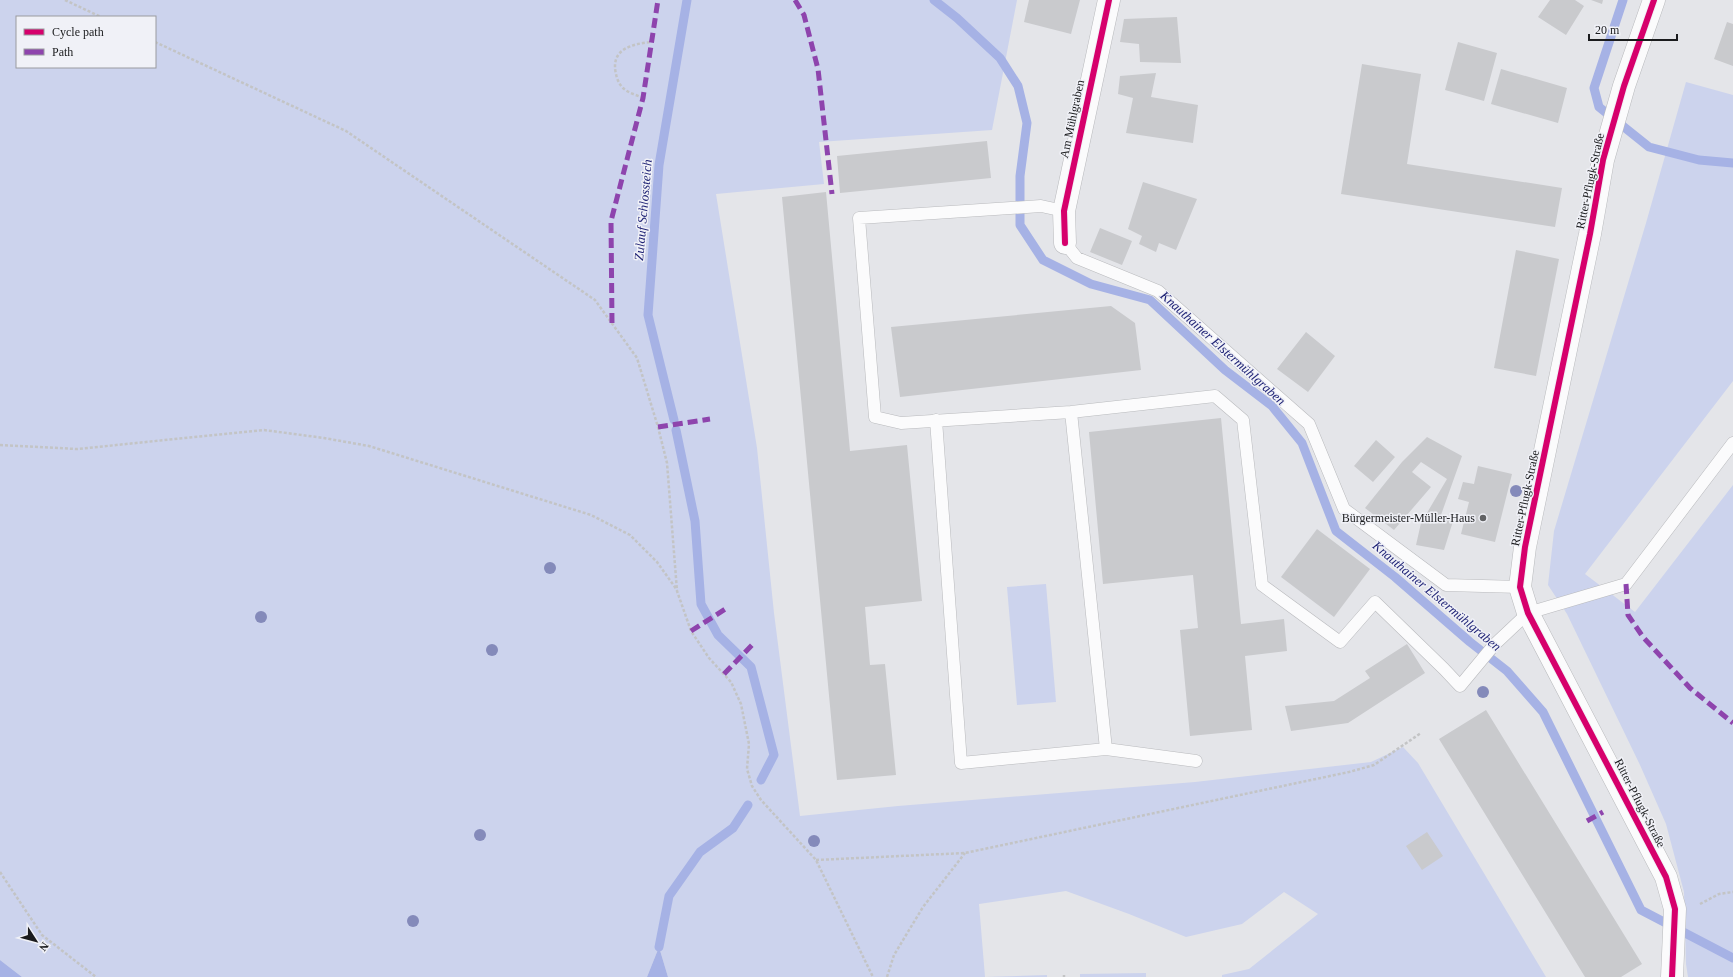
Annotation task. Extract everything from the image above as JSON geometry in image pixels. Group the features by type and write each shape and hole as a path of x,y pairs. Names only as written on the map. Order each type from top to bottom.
{"street":[{"name":"Am Mühlgraben","path":"1065,243 1064,210 1108,0"},
{"name":"Ritter-Pflugk-Straße","path":"1654,0 1624,86 1603,160 1590,234 1525,547 1520,587 1528,613 1666,877 1675,909 1672,967"}],"lane":[{"path":"1064,210 1041,206 859,218 875,417 901,422 1071,412 1215,396 1243,420 1262,585 1340,642 1375,602 1444,668 1460,686 1494,645 1528,613 1626,584 1733,443"},
{"name":"Am Mühlgraben","path":"1065,243 1078,258 1158,291 1309,424 1344,510 1446,586 1520,587"},
{"path":"1071,412 1106,749"},
{"path":"936,420 961,763 1106,749 1196,761"}],"path":[{"path":"65,0 99,16"},
{"path":"156,42 346,132 595,300 637,358 658,427 667,463 677,591 690,631 709,658 731,682 741,704 749,744 747,769 752,786 761,800 816,860 873,977"},
{"path":"643,98 623,89 618,80 614,65 620,52 635,44 651,42"},
{"path":"0,445 77,449 264,430 369,446 591,515 630,535 657,562 677,591"},
{"path":"816,860 966,853 1349,772 1374,765 1421,733"},
{"path":"887,977 894,955 923,907 966,853"},
{"path":"0,872 42,935 96,977"},
{"path":"1675,909 1696,906 1719,894 1733,892"}],"shaded area":[{"path":"0,0 1017,0 992,130 819,142 824,184 716,194 757,448 774,613 800,816 898,806 1195,782 1371,762 1403,747 1418,763 1546,977 1222,977 1222,975 1249,969 1318,914 1284,892 1242,924 1186,937 1066,891 979,904 985,977 668,977 659,947 647,977 22,977 0,960"},
{"path":"1686,82 1733,95 1733,381 1585,574 1635,612 1733,485 1733,977 1688,977 1686,964 1684,892 1666,824 1640,765 1567,614 1548,585 1554,531 1646,223"},
{"path":"1046,584 1056,702 1017,705 1007,587"},
{"path":"1146,973 1146,977 1080,977 1080,974"},
{"path":"1047,975 1047,977 985,977"}],"water":[{"path":"659,947 668,977 647,977"},
{"path":"0,960 22,977 0,977"}],"building":[{"path":"1029,0 1080,0 1071,34 1024,22"},
{"path":"1550,0 1575,0 1584,6 1566,35 1538,17"},
{"path":"1591,0 1603,0 1602,4"},
{"path":"1177,17 1181,63 1140,62 1139,44 1120,42 1124,19"},
{"path":"1727,22 1733,24 1733,66 1714,59"},
{"path":"1458,42 1497,53 1484,101 1445,90"},
{"path":"1362,64 1421,74 1407,164 1562,188 1555,227 1341,194"},
{"path":"1501,69 1567,88 1558,123 1491,104"},
{"path":"1156,73 1151,97 1198,105 1193,143 1126,133 1133,98 1118,94 1120,76"},
{"path":"987,141 991,178 840,193 837,156"},
{"path":"1143,182 1197,199 1176,250 1159,243 1156,252 1139,244 1142,236 1128,229"},
{"path":"826,192 850,451 907,445 922,601 865,607 870,665 885,664 896,775 837,780 782,197"},
{"path":"1100,228 1132,241 1122,265 1090,252"},
{"path":"1516,250 1559,259 1536,376 1494,368"},
{"path":"1111,306 1135,323 1141,370 900,397 891,327"},
{"path":"1306,332 1335,356 1308,392 1277,369"},
{"path":"1221,418 1241,624 1284,619 1287,651 1245,656 1252,730 1190,736 1180,630 1198,628 1193,575 1103,584 1089,432"},
{"path":"1427,437 1462,456 1441,515 1454,518 1444,550 1416,545 1421,523 1447,479 1421,462 1412,472 1431,487 1394,530 1365,508 1402,462"},
{"path":"1376,440 1395,457 1373,482 1354,466"},
{"name":"Bürgermeister-Müller-Haus","path":"1478,466 1512,474 1495,542 1461,534 1469,502 1458,499 1463,482 1474,484"},
{"path":"1317,529 1370,569 1334,617 1281,577"},
{"path":"1407,644 1425,673 1348,723 1291,731 1285,706 1334,701 1370,678 1365,671"},
{"path":"1486,710 1642,964 1621,977 1585,977 1439,739"},
{"path":"1427,832 1443,856 1422,870 1406,846"}],"waterway":[{"name":"Zulauf Schlossteich","path":"674,420 648,315 659,165 687,0"},
{"name":"Knauthainer Elstermühlgraben","path":"934,0 957,18 1000,58 1018,86 1027,123 1020,176 1020,225 1043,260 1091,284 1150,300 1225,370 1272,406 1302,443 1336,531 1395,577 1470,642 1507,671 1543,712 1641,910 1733,958"},
{"path":"1623,0 1594,88 1599,107 1649,147 1699,160 1733,163"},
{"name":"Zulauf Schlossteich","path":"676,430 695,521 701,604 718,635 751,667 774,755 761,780"},
{"name":"Zulauf Schlossteich","path":"659,947 669,896 700,852 733,828 748,805"}],"marked path":[{"path":"612,323 611,221 643,98 658,0"},
{"path":"795,0 804,15 818,69 832,194"},
{"path":"658,427 710,419"},
{"path":"1626,584 1628,615 1643,637 1690,688 1733,723"},
{"path":"691,631 727,608"},
{"path":"724,674 752,645"},
{"path":"1587,821 1603,812"}],"cycle path":[{"path":"1065,243 1064,211 1109,0"},
{"path":"1654,0 1624,86 1603,160 1590,234 1525,547 1520,587 1528,613 1666,877 1675,909 1672,977"}],"place":[{"name":"Bürgermeister-Müller-Haus","path":"1483,518"}]}
